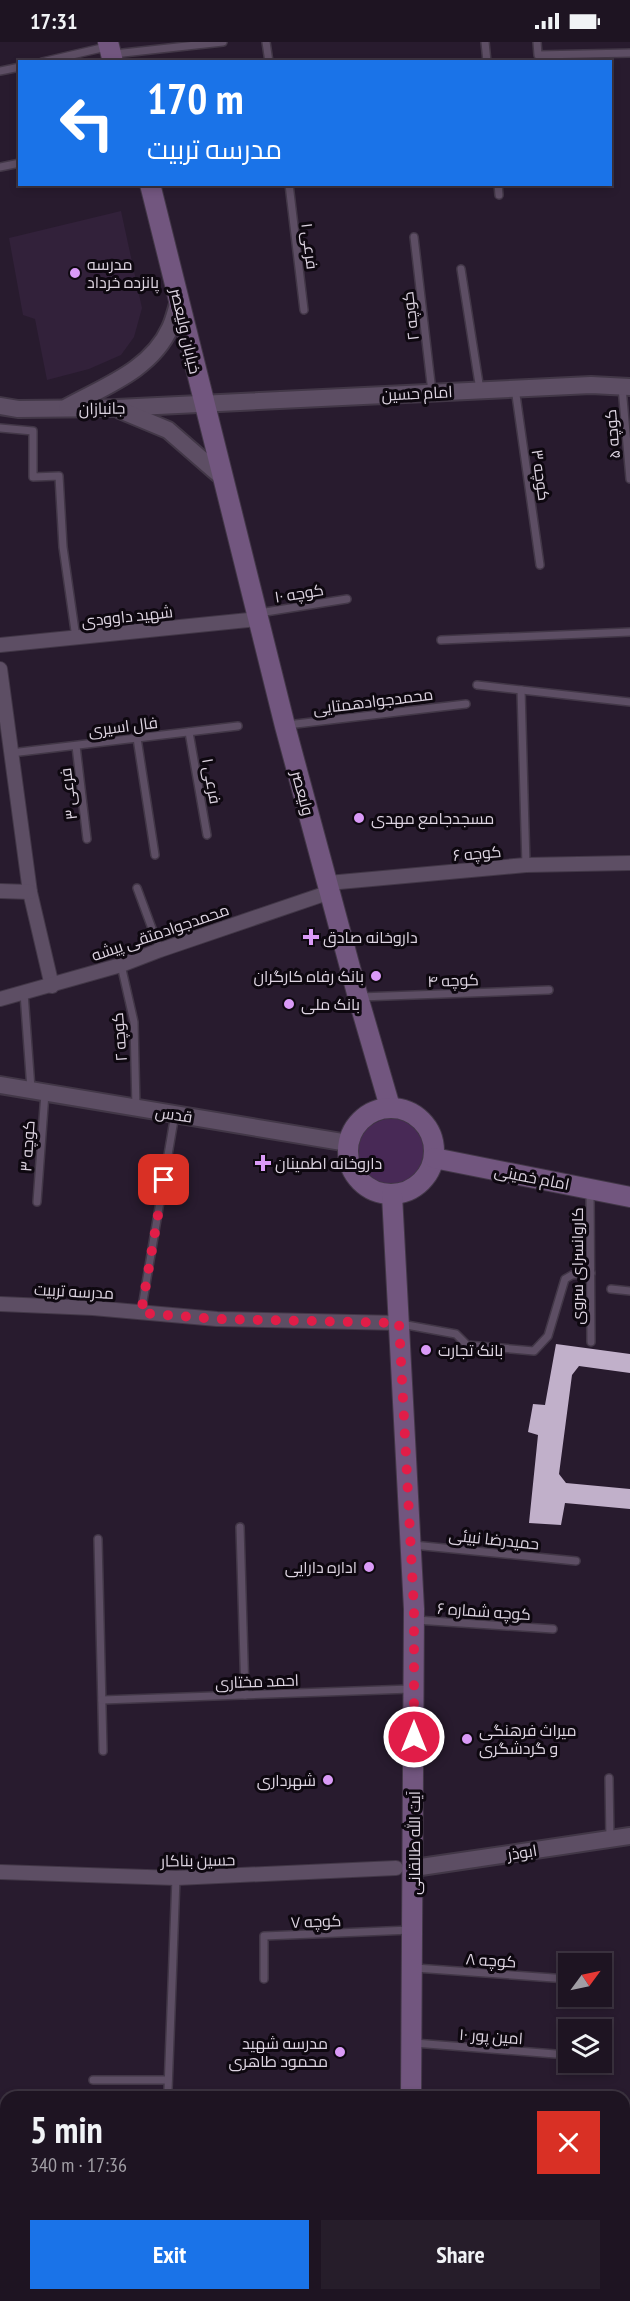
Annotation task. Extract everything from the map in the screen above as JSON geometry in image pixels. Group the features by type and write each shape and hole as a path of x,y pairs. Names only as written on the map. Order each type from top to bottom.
{"main road":[{"name":"خیابان ولیعصر","path":"150,186 222,477"},
{"name":"ولیعصر","path":"222,477 285,726 390,1107"},
{"path":"390,1107 403,1108 424,1122 433,1139 434,1158 429,1172 420,1184 407,1192 392,1194 373,1190 358,1179 351,1168 348,1156 348,1143 353,1129 363,1117 376,1110 390,1107"},
{"name":"امام خمینی","path":"434,1158 630,1197"},
{"name":"آیت الله طالقانی","path":"392,1194 413,1620 414,1689 405,1868 413,1930 411,2091"}],"street":[{"path":"65,408 134,371 155,351 170,329 179,302"},
{"name":"امام حسین","path":"203,405 515,388 591,385 626,387"},
{"name":"جانبازان","path":"0,406 116,408 203,405"},
{"path":"116,408 168,430 222,477"},
{"name":"شهید داوودی","path":"0,645 257,616"},
{"path":"0,669 30,892 52,986"},
{"name":"۶ کوچه","path":"329,887 526,865 630,863"},
{"name":"محمدجوادمتقی پیشه","path":"0,999 121,966 329,887"},
{"path":"0,891 30,892"},
{"name":"قدس","path":"0,1085 348,1143"},
{"name":"مدرسه تربیت","path":"0,1304 93,1308 217,1319 399,1323"},
{"name":"ابوذر","path":"405,1868 630,1836"},
{"name":"حسین بناکار","path":"0,1872 176,1878 405,1868"}],"lane":[{"path":"54,60 153,46 223,42"},
{"path":"266,42 269,60"},
{"path":"485,42 487,60"},
{"path":"537,42 538,55 630,52"},
{"path":"0,71 18,67"},
{"path":"0,167 18,164"},
{"name":"فرعی ۱","path":"289,186 304,310"},
{"path":"498,186 499,195"},
{"name":"کوچه ۲","path":"414,237 432,392"},
{"path":"461,269 480,390"},
{"name":"کوچه ۵","path":"626,387 630,479"},
{"name":"کوچه ۳","path":"515,388 540,565"},
{"path":"0,428 33,431 33,477 58,476 63,546 76,638"},
{"name":"کوچه ۱۰","path":"257,616 346,598"},
{"path":"441,640 630,632"},
{"path":"477,685 630,702"},
{"path":"521,690 526,865"},
{"name":"محمدجوادهمتایی","path":"285,726 466,704"},
{"name":"فال اسیری","path":"11,753 238,726"},
{"name":"فرعی ۱","path":"189,732 207,835"},
{"path":"137,738 155,855"},
{"name":"فرعی ۳","path":"76,746 87,839"},
{"path":"137,888 160,950"},
{"name":"کوچه ۲","path":"121,966 134,1023 136,1108"},
{"name":"کوچه ۴","path":"358,997 549,990"},
{"path":"24,993 38,1091"},
{"name":"کوچه ۳","path":"37,1202 38,1091"},
{"path":"141,1313 175,1114"},
{"name":"کاروانسرای سروی","path":"590,1189 591,1342"},
{"path":"399,1323 456,1334 467,1345 534,1351 548,1336 565,1279 572,1275 591,1273"},
{"path":"611,1289 630,1291"},
{"path":"240,1527 245,1695"},
{"path":"98,1539 103,1751"},
{"name":"حمیدرضا نبیئی","path":"410,1544 576,1561"},
{"name":"کوچه شماره ۶","path":"413,1620 553,1629"},
{"name":"احمد مختاری","path":"102,1700 414,1689"},
{"path":"609,1778 610,1839"},
{"path":"168,2090 176,1878"},
{"name":"کوچه ۷","path":"264,1979 264,1936 413,1930"},
{"name":"کوچه ۸","path":"412,1967 558,1978"},
{"name":"امین پور ۱۰","path":"412,2043 558,2054"},
{"path":"93,2080 168,2080"},
{"path":"0,2204 0,2211"}],"shaded area":[{"name":"مدرسه پانزده خرداد","path":"121,211 142,308 134,337 121,355 89,369 47,380 35,319 23,315 9,238"},
{"path":"395,1117 405,1121 419,1134 426,1152 425,1161 421,1170 413,1178 391,1185 379,1193 360,1165 358,1144 365,1130 371,1125"}],"building":[{"path":"556,1344 630,1354 630,1373 579,1366 572,1375 559,1474 566,1483 630,1489 630,1509 565,1503 561,1525 529,1523 538,1435 528,1432 533,1404 545,1405"}],"place":[{"name":"مدرسه پانزده خرداد","path":"75,273"},
{"name":"مسجدجامع مهدی","path":"359,818"},
{"name":"داروخانه صادق","path":"311,937"},
{"name":"بانک رفاه کارگران","path":"376,976"},
{"name":"بانک ملی","path":"289,1004"},
{"name":"داروخانه اطمینان","path":"263,1163"},
{"name":"بانک تجارت","path":"426,1350"},
{"name":"اداره دارایی","path":"369,1567"},
{"name":"میراث فرهنگی و گردشگری","path":"467,1739"},
{"name":"شهرداری","path":"328,1780"},
{"name":"مدرسه شهید محمود طاهری","path":"340,2052"}],"route":[{"path":"164,1180 141,1313 217,1319 399,1323 414,1609 414,1737"}]}
